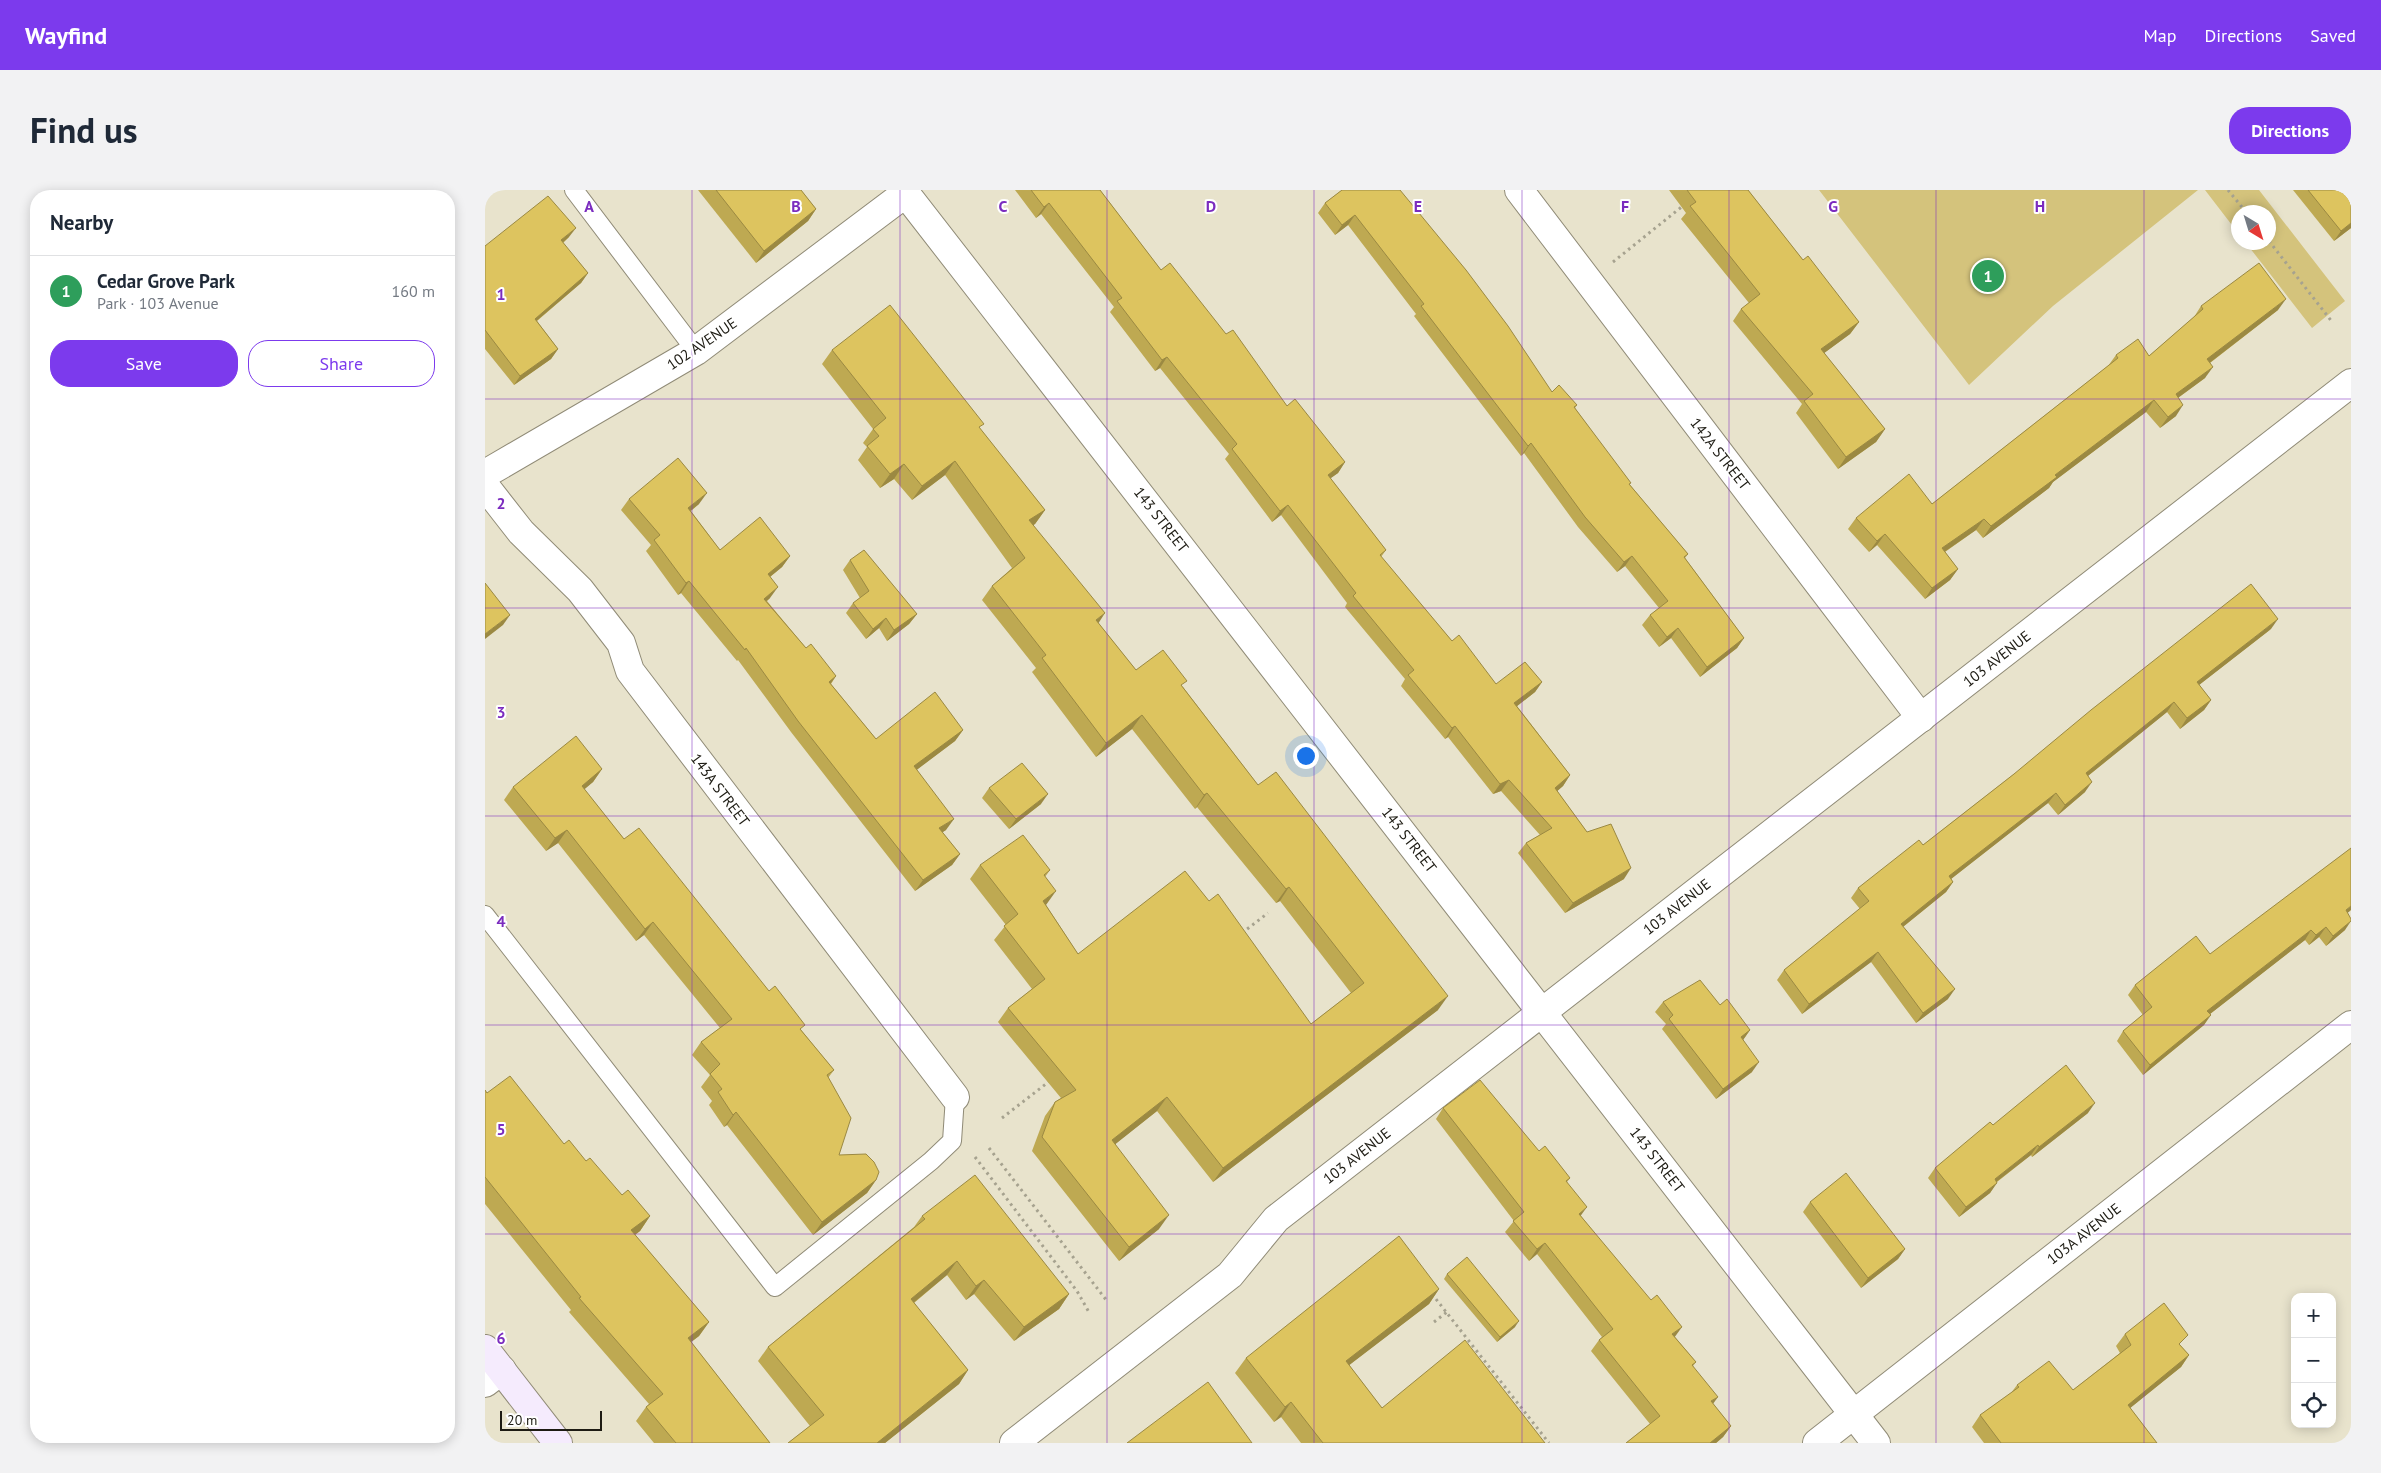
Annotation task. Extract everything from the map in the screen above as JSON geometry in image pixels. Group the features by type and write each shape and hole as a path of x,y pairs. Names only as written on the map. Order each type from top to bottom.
{"main road":[{"path":"485,1349 493,1377 558,1443"}],"street":[{"name":"142A STREET","path":"1519,190 1593,290 1892,677 1921,718"},
{"name":"102 AVENUE","path":"485,474 696,351 905,192"},
{"name":"143 STREET","path":"905,192 1876,1443"},
{"name":"103 AVENUE","path":"1014,1443 1229,1275 1276,1219 2349,388"},
{"name":"143A STREET","path":"485,486 521,532 580,590 621,643 630,671 955,1097"},
{"name":"103A AVENUE","path":"1817,1443 2351,1025"}],"lane":[{"path":"574,190 696,351"},
{"path":"485,915 775,1287 931,1161 952,1140 955,1097"}],"path":[{"path":"2228,190 2240,205"},
{"path":"1611,264 1689,202"},
{"path":"2276,250 2333,323"},
{"path":"1237,937 1268,913"},
{"path":"1002,1118 1056,1076"},
{"path":"989,1148 1107,1301"},
{"path":"975,1157 1077,1292 1090,1314"},
{"path":"1428,1288 1549,1443"},
{"path":"1434,1322 1447,1312"}],"shaded area":[{"path":"1819,190 2198,190 2053,306 1969,385"},
{"path":"2205,190 2259,190 2271,205 2231,205 2231,224"},
{"path":"2276,212 2345,301 2312,328 2251,250 2276,250"}],"building":[{"path":"716,190 801,190 816,209 764,251"},
{"path":"1031,190 1100,190 1161,270 1170,263 1226,334 1233,330 1287,406 1295,399 1345,462 1328,475 1386,550 1380,555 1452,641 1459,635 1496,684 1525,662 1542,682 1514,703 1570,775 1555,788 1587,832 1611,824 1631,868 1573,903 1526,843 1552,828 1509,780 1500,784 1455,726 1452,728 1408,675 1414,670 1353,596 1356,593 1288,505 1280,511 1232,449 1237,444 1167,357 1162,360 1117,301 1122,298 1049,203 1044,207"},
{"path":"1342,190 1400,190 1466,270 1508,326 1552,392 1559,385 1577,405 1574,407 1631,483 1629,484 1688,554 1684,557 1744,638 1707,667 1678,628 1667,637 1650,615 1668,601 1632,556 1624,562 1585,517 1531,443 1528,446 1421,306 1424,304 1355,215 1342,225 1325,203"},
{"path":"1687,190 1748,190 1803,260 1808,256 1859,322 1821,349 1885,429 1846,457 1804,401 1813,394 1741,309 1760,294 1690,206 1696,202"},
{"path":"2308,190 2351,190 2351,223 2341,231"},
{"path":"548,196 576,228 561,240 588,273 535,319 558,349 520,376 485,330 485,246"},
{"path":"2259,263 2286,299 2207,359 2213,367 2176,394 2183,405 2168,417 2154,400 2055,475 2057,477 1991,526 1984,519 1942,548 1958,569 1932,588 1885,534 1877,541 1856,518 1909,474 1932,504 2118,358 2116,355 2138,339 2149,356 2203,309 2201,306"},
{"path":"890,305 984,424 979,427 1045,510 1029,520 1105,613 1096,620 1136,670 1163,650 1187,681 1181,685 1258,785 1276,772 1448,996 1223,1168 1167,1097 1112,1140 1169,1215 1129,1247 1042,1137 1055,1102 1076,1090 1008,1008 1045,979 1004,926 1018,914 980,865 1023,835 1050,870 1044,875 1056,891 1043,901 1078,954 1185,871 1209,901 1218,894 1311,1024 1364,983 1289,887 1286,889 1207,793 1204,795 1142,715 1106,743 1042,658 1046,655 992,586 1025,558 955,461 922,486 904,464 890,474 867,446 879,436 873,429 886,418 832,350"},
{"path":"678,458 707,493 688,508 720,550 760,517 790,556 768,574 778,587 764,599 806,648 811,644 836,676 829,682 876,739 935,692 963,730 914,766 954,819 939,828 960,854 923,880 798,721 746,648 745,650 689,581 686,583 654,540 660,535 629,499"},
{"path":"864,550 917,614 894,630 886,618 873,629 853,603 869,591 850,560"},
{"path":"485,583 510,615 485,634"},
{"path":"2251,584 2278,619 2197,682 2211,700 2187,718 2174,702 2086,773 2092,782 2065,805 2056,793 1949,876 1953,882 1901,924 1955,989 1923,1013 1878,952 1809,1004 1784,970 1869,901 1858,888 1919,840 1923,845"},
{"path":"576,736 602,769 582,786 624,839 639,828 769,991 775,986 805,1025 800,1029 834,1070 827,1075 851,1118 839,1155 866,1154 874,1162 879,1172 876,1180 822,1222 736,1112 733,1115 718,1092 722,1089 710,1074 720,1064 701,1042 732,1019 653,922 645,929 567,830 555,838 513,787"},
{"path":"1022,763 1048,794 1016,819 989,788"},
{"path":"2351,848 2351,906 2346,910 2351,921 2333,936 2326,927 2316,935 2311,930 2207,1011 2211,1015 2150,1065 2123,1031 2152,1007 2135,985 2196,936 2210,954"},
{"path":"1700,980 1720,1005 1727,999 1750,1030 1741,1037 1759,1062 1723,1089 1669,1019 1673,1015 1663,1002"},
{"path":"2066,1065 2095,1103 1995,1179 1997,1183 1966,1207 1935,1168 1990,1122 1993,1125"},
{"path":"510,1076 564,1144 569,1140 586,1161 590,1158 622,1195 628,1190 650,1216 631,1230 709,1322 688,1338 770,1443 676,1443 646,1407 663,1394 579,1298 581,1297 485,1177 485,1090 487,1093"},
{"path":"1480,1080 1539,1151 1545,1146 1570,1178 1566,1181 1587,1207 1579,1214 1651,1300 1657,1295 1682,1327 1672,1334 1696,1362 1692,1365 1718,1397 1711,1401 1731,1426 1710,1443 1626,1443 1660,1416 1599,1340 1613,1329 1545,1243 1537,1249 1513,1221 1524,1212 1443,1108"},
{"path":"1846,1173 1905,1249 1868,1278 1810,1202"},
{"path":"975,1175 1069,1294 1024,1327 984,1280 976,1286 957,1261 911,1299 968,1370 877,1443 788,1443 824,1415 768,1347 925,1219 922,1216"},
{"path":"1399,1236 1439,1289 1346,1361 1382,1408 1465,1340 1545,1443 1323,1443 1291,1402 1285,1407 1246,1358"},
{"path":"1467,1257 1519,1321 1500,1337 1447,1274"},
{"path":"2164,1303 2188,1335 2179,1344 2189,1355 2128,1405 2157,1443 2001,1443 1980,1415 2019,1387 2017,1385 2049,1361 2073,1390 2131,1345 2125,1334"},
{"path":"1208,1382 1252,1443 1127,1443"}],"place":[{"name":"Cedar Grove Park","path":"1988,276"}]}
